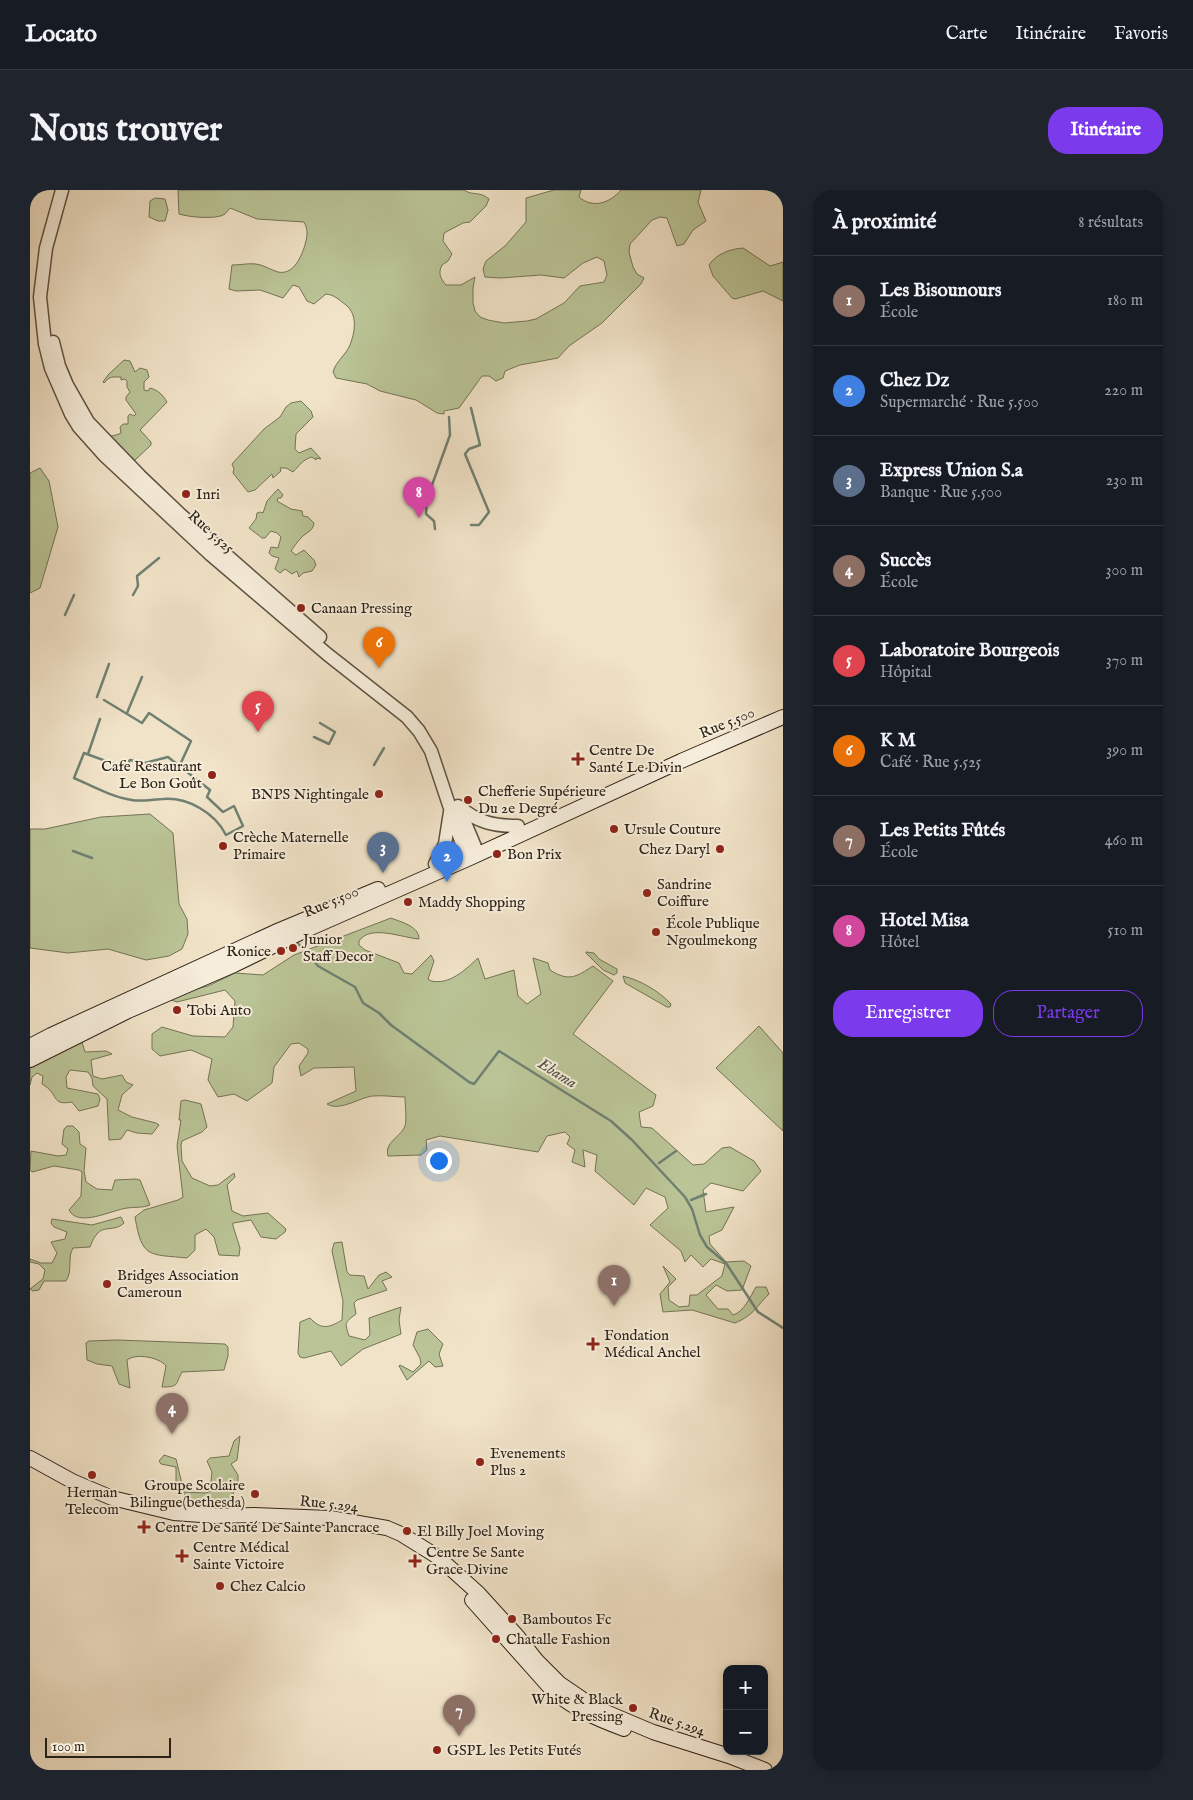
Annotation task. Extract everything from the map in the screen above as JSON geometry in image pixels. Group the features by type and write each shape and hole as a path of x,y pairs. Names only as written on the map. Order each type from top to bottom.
{"main road":[{"name":"Rue 5.500","path":"30,1046 84,1019 274,932 435,864 471,852 518,826 678,753 783,710"},
{"name":"Rue 5.500","path":"30,1060 128,1011 234,965 471,852 783,717"},
{"name":"Rue 5.294","path":"30,1458 72,1481 112,1498 174,1513 215,1516 262,1515 330,1518 387,1528 401,1534 438,1557 478,1593 559,1684 594,1707 653,1732 729,1756 765,1770"},
{"name":"Rue 5.294","path":"30,1466 69,1488 109,1504 172,1520 213,1525 291,1523 328,1525 398,1540 432,1562 472,1601 536,1673 565,1700 592,1717 746,1770"}],"street":[{"name":"Rue 5.525","path":"62,190 46,248 40,297 44,344 51,368 71,414 79,427 104,455 211,555 327,654 407,717 420,731 431,751 471,852"},
{"name":"Rue 5.525","path":"70,190 53,250 47,298 49,322 60,366 84,417 140,476 189,523 332,647 419,718 438,746 454,806"},
{"path":"435,864 445,844 454,806 484,823 518,826"}],"green space":[{"path":"178,190 464,190 483,195 489,199 486,206 470,222 463,223 444,233 443,241 452,254 448,261 442,265 440,275 446,285 461,285 475,277 473,303 475,311 480,317 504,323 536,319 564,303 580,286 604,282 607,275 604,261 597,257 583,263 564,278 541,275 501,278 485,277 483,269 486,261 505,246 526,222 526,198 554,190 581,190 579,197 584,201 601,203 617,195 621,190 701,190 698,202 706,221 693,230 684,244 677,246 667,218 660,217 652,220 630,244 629,252 633,267 637,274 644,278 641,284 602,323 569,346 558,358 520,365 505,371 503,378 496,381 489,376 482,376 459,408 444,411 444,414 437,413 416,400 380,391 367,384 336,378 333,372 350,345 354,319 350,309 334,297 326,294 314,304 307,301 299,287 293,285 283,298 260,290 236,291 229,289 232,265 256,264 278,272 292,269 300,257 306,241 307,232 304,222 257,219 230,208 225,214 216,217 179,214"},
{"path":"155,198 165,199 168,210 165,221 158,221 149,217 150,201"},
{"path":"743,248 770,266 783,262 783,301 763,291 735,299 732,298 713,276 709,265 715,258 728,251"},
{"path":"124,360 130,361 135,372 140,368 147,370 149,377 144,382 144,390 148,391 150,388 155,390 167,402 140,430 151,442 151,445 135,460 107,438 121,433 120,427 123,424 128,424 128,416 136,414 126,400 130,392 125,379 121,380 121,377 113,377 103,382"},
{"path":"301,401 311,411 313,417 296,434 295,449 299,453 311,448 321,459 309,458 301,463 293,472 286,468 280,468 281,471 273,478 272,474 255,490 248,492 233,473 232,464 264,429 280,417 286,407 291,403"},
{"path":"40,468 49,481 58,527 40,588 30,593 30,473"},
{"path":"278,489 283,495 277,501 291,509 302,511 303,516 308,517 314,523 311,530 301,538 291,551 296,555 304,550 314,560 316,565 312,571 303,573 299,577 297,571 292,574 285,569 280,573 275,569 279,558 269,553 271,547 278,548 281,537 277,533 271,531 265,538 262,538 249,528 256,519 257,513 263,513 267,501"},
{"path":"150,814 173,833 179,904 187,919 188,934 182,949 169,956 146,960 108,949 68,953 30,948 30,829 45,829 101,817"},
{"path":"391,918 413,928 419,939 387,933 371,933 359,941 359,945 365,950 399,963 404,973 412,974 431,955 434,961 428,979 431,981 438,982 451,979 478,958 485,979 514,970 518,996 527,1004 541,994 533,958 548,963 550,970 562,976 572,977 593,966 613,981 573,1034 656,1095 653,1106 639,1112 641,1127 652,1128 693,1165 704,1164 722,1148 730,1147 754,1161 761,1171 743,1191 711,1183 703,1190 706,1212 734,1207 722,1230 709,1236 710,1244 726,1262 744,1261 751,1266 742,1290 727,1291 716,1285 706,1295 718,1309 728,1309 733,1315 744,1307 756,1287 766,1287 769,1294 751,1314 735,1323 692,1310 663,1312 660,1294 670,1282 663,1266 676,1279 668,1287 669,1300 679,1307 689,1306 690,1295 697,1295 722,1276 725,1264 711,1259 703,1267 691,1255 685,1262 681,1251 650,1225 668,1208 665,1197 646,1188 634,1205 595,1171 597,1155 583,1150 585,1167 572,1162 575,1150 567,1144 570,1137 565,1132 547,1136 538,1152 440,1136 426,1140 427,1150 421,1155 388,1156 388,1147 405,1126 405,1097 373,1096 344,1105 332,1106 327,1104 356,1091 354,1067 314,1068 301,1076 299,1066 308,1053 308,1049 299,1043 291,1044 274,1067 272,1083 247,1101 234,1094 218,1097 208,1080 212,1059 191,1050 160,1056 152,1049 152,1034 162,1027 193,1036 225,1037 233,1027 235,1001 225,990 177,1002 168,999 175,994 208,986 235,973 263,975 294,955"},
{"path":"586,952 594,953 599,959 617,969 617,973 614,975 603,970"},
{"path":"623,976 636,980 655,990 671,1004 670,1007 625,983"},
{"path":"759,1026 783,1053 783,1131 716,1068"},
{"path":"81,1039 85,1052 106,1051 112,1054 91,1060 93,1076 102,1079 122,1075 126,1082 133,1085 122,1095 118,1110 132,1117 159,1125 152,1134 127,1130 121,1139 109,1140 107,1099 93,1086 92,1078 88,1072 70,1070 66,1077 67,1088 98,1094 100,1099 98,1106 79,1111 72,1102 58,1101 48,1088 42,1084 43,1076 37,1073 32,1077 30,1085 30,1065"},
{"path":"185,1100 201,1104 207,1127 202,1132 182,1141 182,1161 192,1178 210,1186 218,1185 234,1173 235,1177 227,1185 232,1211 243,1216 268,1213 286,1229 276,1239 261,1237 251,1220 233,1223 240,1248 239,1256 219,1255 214,1237 206,1229 195,1235 195,1250 187,1258 164,1256 149,1252 141,1241 135,1217 144,1210 183,1197 177,1146 181,1120 179,1120 181,1101"},
{"path":"67,1126 73,1126 79,1132 80,1144 86,1148 84,1171 86,1182 97,1189 112,1190 115,1180 140,1180 150,1205 127,1208 87,1218 73,1215 69,1210 81,1196 82,1172 54,1166 32,1172 30,1170 31,1151 58,1156 66,1155 68,1149 62,1144 64,1129"},
{"path":"121,1217 124,1223 115,1228 102,1230 94,1238 90,1247 73,1248 66,1281 44,1281 39,1290 33,1291 30,1289 43,1279 45,1270 39,1264 30,1262 30,1259 41,1263 52,1263 57,1253 51,1242 65,1239 67,1232 54,1227 51,1223 52,1219 92,1225"},
{"path":"342,1242 347,1272 350,1275 364,1276 368,1289 379,1275 386,1272 392,1277 382,1281 387,1290 357,1300 354,1303 356,1314 346,1324 349,1336 365,1340 370,1335 369,1318 401,1307 399,1320 401,1334 363,1349 341,1366 331,1351 304,1358 300,1357 298,1353 300,1322 310,1318 322,1326 329,1326 342,1320 343,1301 332,1251 334,1243"},
{"path":"428,1329 443,1344 439,1354 443,1366 435,1367 429,1361 407,1380 399,1366 413,1372 421,1364 413,1345 417,1332"},
{"path":"117,1340 225,1344 228,1347 228,1356 224,1370 182,1372 174,1386 162,1387 166,1366 163,1363 153,1358 141,1356 131,1358 127,1360 130,1388 119,1384 112,1366 97,1364 87,1360 86,1343 89,1341"},
{"path":"240,1436 237,1460 231,1464 238,1475 238,1483 230,1501 223,1504 207,1505 188,1499 176,1483 176,1467 161,1464 159,1461 164,1455 176,1459 184,1492 206,1493 210,1491 212,1472 207,1461 210,1458 229,1456 234,1441"}],"waterway":[{"path":"471,408 480,445 469,449 465,454 489,512 479,525 471,525"},
{"path":"435,529 434,521 426,514 427,499 450,435 449,417"},
{"path":"133,595 138,586 137,576 159,558"},
{"path":"65,615 74,595"},
{"path":"97,697 109,664"},
{"path":"127,713 142,677"},
{"path":"104,700 142,723 149,713 191,741 179,767"},
{"path":"88,754 100,719"},
{"path":"314,737 329,744 335,732 320,723"},
{"path":"374,765 384,748"},
{"path":"84,753 125,768 130,760 145,763 168,757 210,790 207,797 223,812 234,806 243,826 226,835 208,813 191,804 172,799 135,801 95,788 74,778 84,753"},
{"path":"73,851 92,858"},
{"name":"Ebama","path":"294,940 318,966 355,987 363,1003 379,1013 391,1025 469,1082 474,1084 499,1051 611,1121 632,1140 685,1197 692,1209 700,1235 707,1247 726,1263 758,1312 783,1328"},
{"path":"659,1163 676,1151"},
{"path":"691,1200 706,1194"}],"place":[{"name":"Inri","path":"186,494"},
{"name":"Hotel Misa","path":"419,518"},
{"name":"Canaan Pressing","path":"301,608"},
{"name":"K M","path":"379,668"},
{"name":"Laboratoire Bourgeois","path":"258,732"},
{"name":"Centre De Santé Le Divin","path":"578,759"},
{"name":"Cafe Restaurant Le Bon Goût","path":"212,775"},
{"name":"BNPS Nightingale","path":"379,794"},
{"name":"Chefferie Supérieure Du 2e Degré","path":"468,800"},
{"name":"Ursule Couture","path":"614,829"},
{"name":"Crèche Maternelle Primaire","path":"223,846"},
{"name":"Chez Daryl","path":"720,849"},
{"name":"Bon Prix","path":"497,854"},
{"name":"Express Union S.a","path":"383,873"},
{"name":"Chez Dz","path":"447,882"},
{"name":"Sandrine Coiffure","path":"647,893"},
{"name":"Maddy Shopping","path":"408,902"},
{"name":"École Publique Ngoulmekong","path":"656,932"},
{"name":"Junior Staff Decor","path":"293,948"},
{"name":"Ronice","path":"281,951"},
{"name":"Tobi Auto","path":"177,1010"},
{"name":"Bridges Association Cameroun","path":"107,1284"},
{"name":"Les Bisounours","path":"614,1306"},
{"name":"Fondation Médical Anchel","path":"593,1344"},
{"name":"Succès","path":"172,1434"},
{"name":"Evenements Plus 2","path":"480,1462"},
{"name":"Herman Telecom","path":"92,1475"},
{"name":"Groupe Scolaire Bilingue(bethesda)","path":"255,1494"},
{"name":"Centre De Santé De Sainte Pancrace","path":"144,1527"},
{"name":"El Billy Joel Moving","path":"407,1531"},
{"name":"Centre Médical Sainte Victoire","path":"182,1556"},
{"name":"Centre Se Sante Grace Divine","path":"415,1561"},
{"name":"Chez Calcio","path":"220,1586"},
{"name":"Bamboutos Fc","path":"512,1619"},
{"name":"Chatalle Fashion","path":"496,1639"},
{"name":"White & Black Pressing","path":"633,1708"},
{"name":"Les Petits Fûtés","path":"459,1736"},
{"name":"GSPL les Petits Futés","path":"437,1750"}]}
